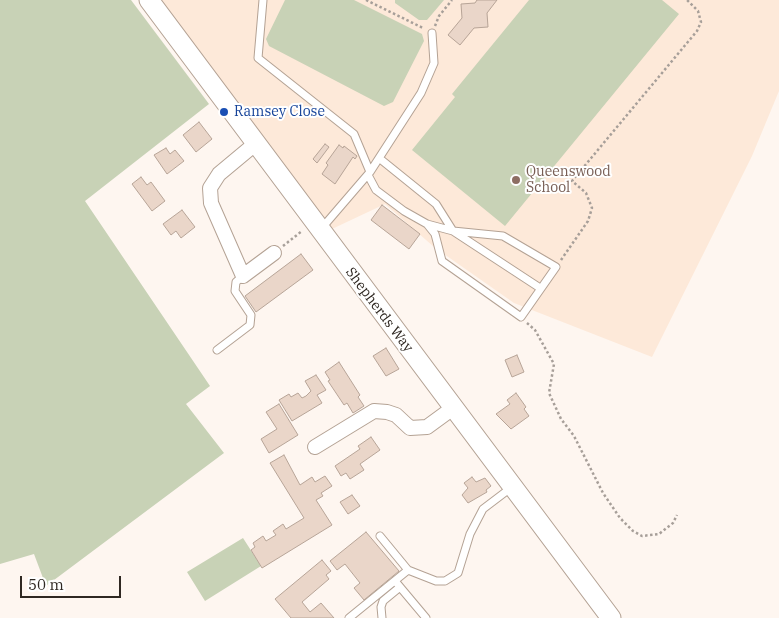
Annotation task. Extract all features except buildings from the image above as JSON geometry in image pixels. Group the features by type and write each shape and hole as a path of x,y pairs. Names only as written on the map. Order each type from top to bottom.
{"street":[{"name":"Shepherds Way","path":"149,0 611,618"},
{"path":"255,144 219,174 210,188 211,203 243,276 274,253"},
{"path":"315,447 374,411 387,412 396,416 410,428 426,427 453,408"}],"lane":[{"path":"263,0 258,58 354,134 376,190 404,211 427,224 453,231 503,236 556,266 521,317 442,261 435,234 427,224"},
{"path":"317,226 369,174 421,93 434,63 432,33"},
{"path":"379,158 436,204 453,231 540,288"},
{"path":"217,350 250,325 251,316 235,291 236,282 243,276"},
{"path":"380,536 408,570 436,581 445,581 453,578 458,573 476,519 483,509 512,487"},
{"path":"382,618 381,607 383,601 408,570"},
{"path":"349,618 397,584"},
{"path":"397,584 426,618"}],"path":[{"path":"366,0 432,33 439,16 452,0"},
{"path":"556,266 588,221 592,208 586,194 572,181 697,32 701,22 698,11 686,0"},
{"path":"274,253 317,226"},
{"path":"521,317 535,330 554,364 549,393 561,419 574,436 603,493 620,518 633,531 642,536 659,534 673,523 677,515"}],"shaded area":[{"name":"Queenswood School","path":"155,0 779,0 779,91 752,156 652,357 514,303 434,247 385,204 332,229"}],"green space":[{"path":"0,0 131,0 209,104 85,201 210,386 186,404 224,453 46,586 34,554 0,564"},
{"path":"285,0 354,0 422,34 424,41 393,102 384,106 269,46 266,39"},
{"path":"395,0 444,0 427,20 419,20 395,3"},
{"path":"529,0 662,0 679,14 505,226 412,150 455,97 452,94"},
{"path":"243,538 261,566 205,601 187,572"}],"place":[{"name":"Ramsey Close","path":"224,112"},
{"name":"Queenswood School","path":"516,180"}]}
